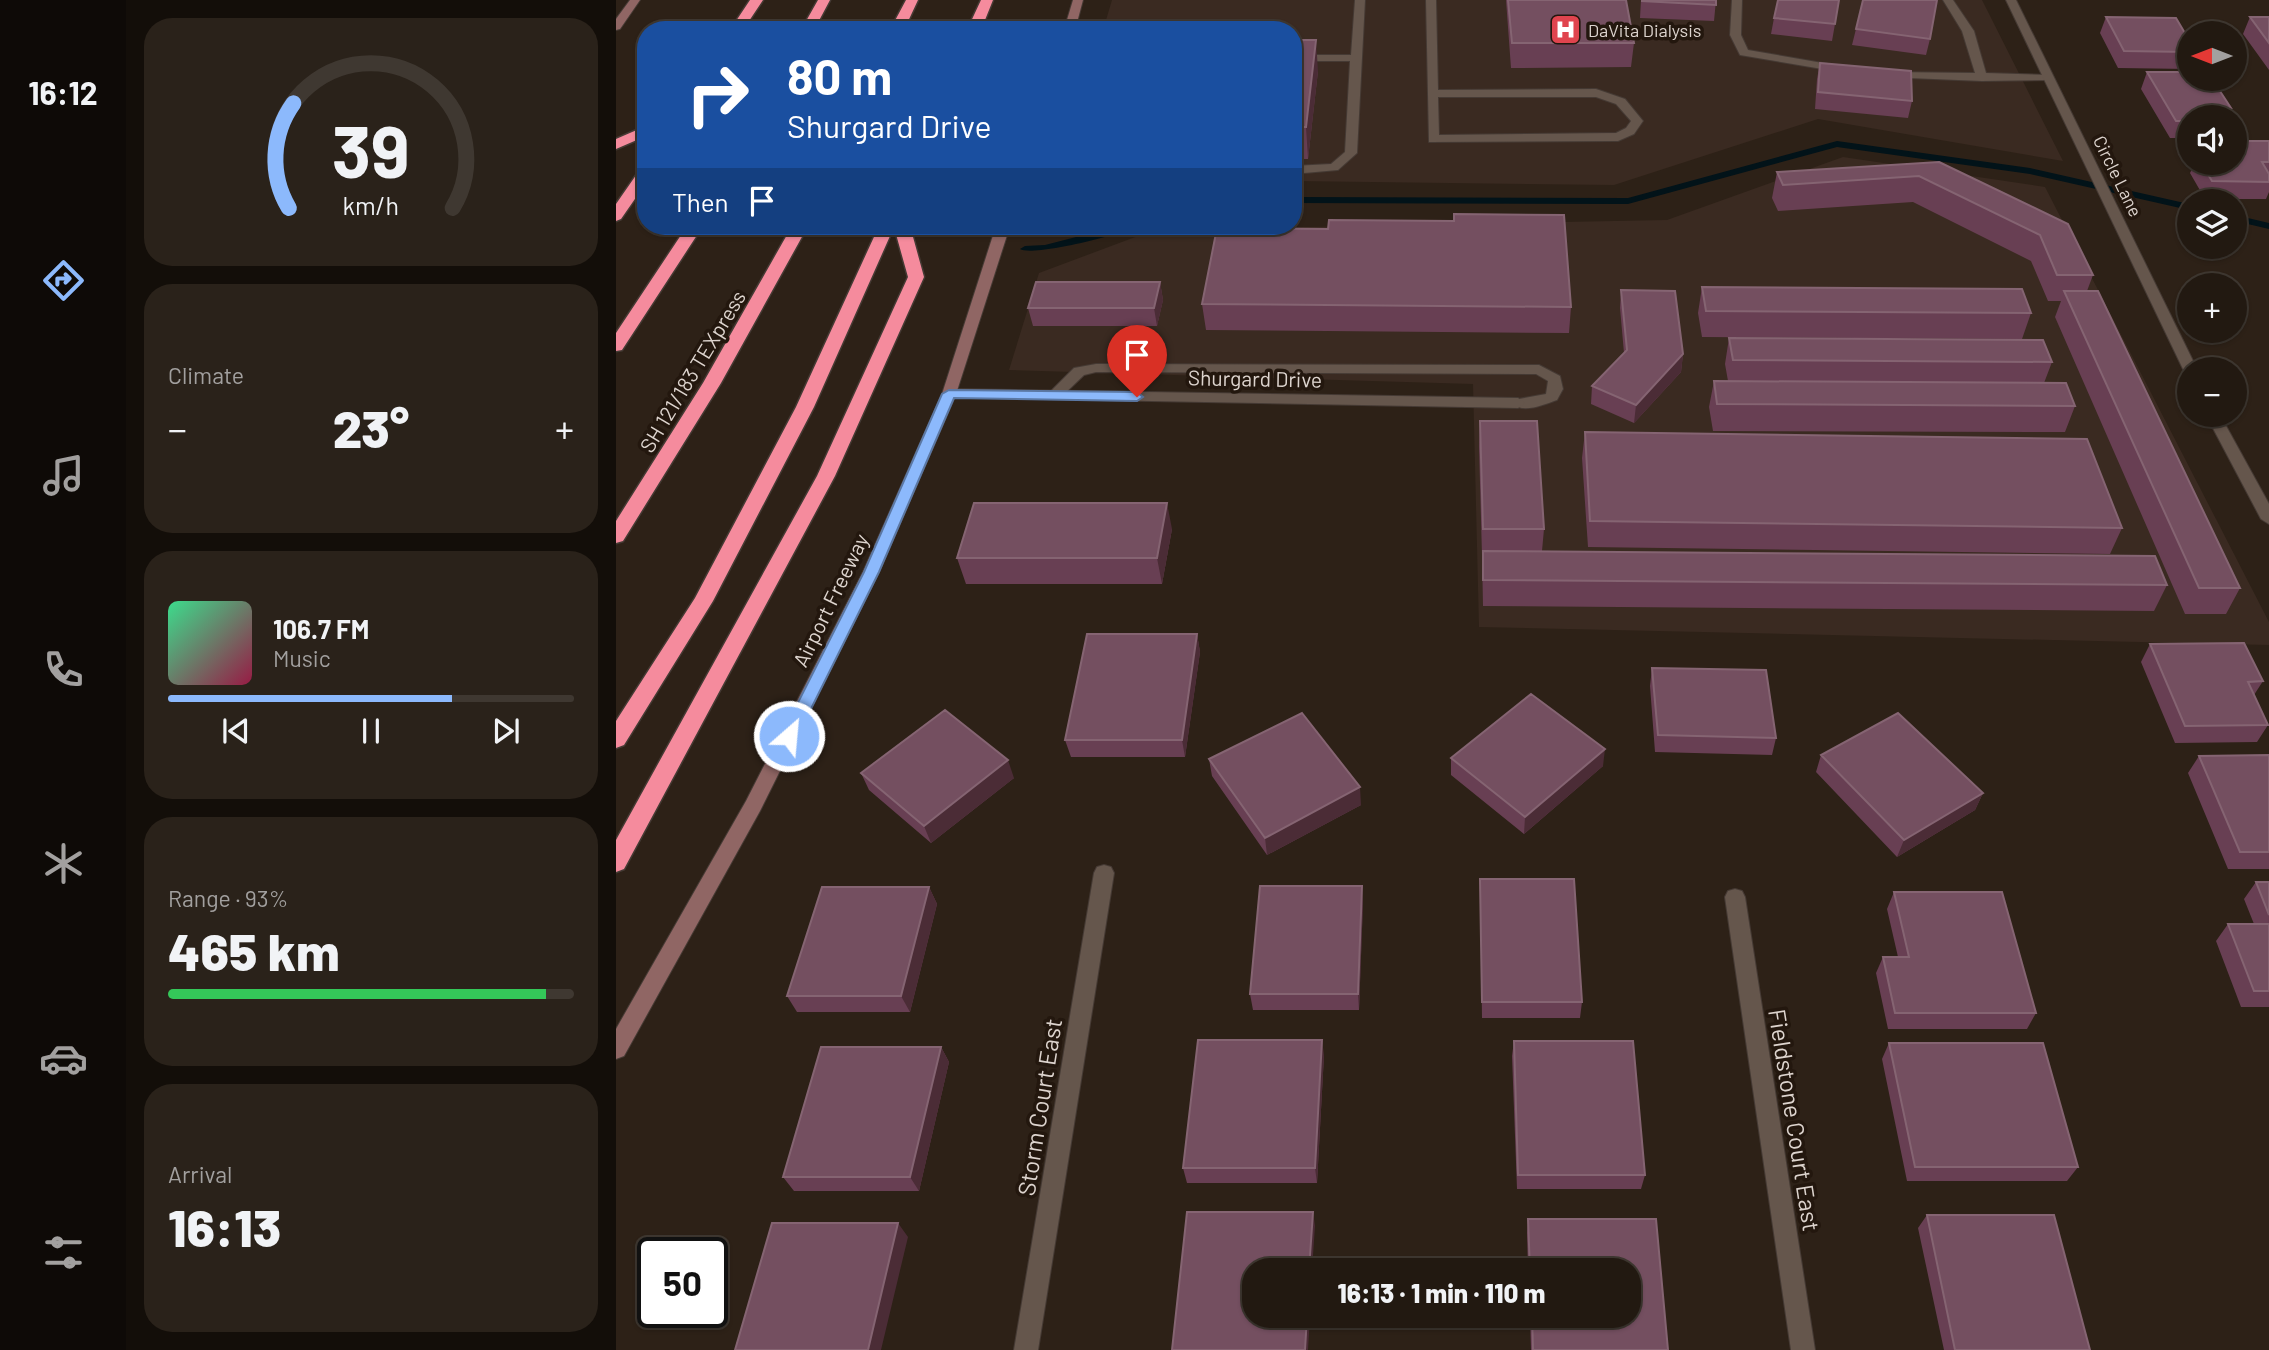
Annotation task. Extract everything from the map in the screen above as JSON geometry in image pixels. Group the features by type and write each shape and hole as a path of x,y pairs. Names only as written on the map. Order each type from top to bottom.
{"highway":[{"path":"742,21 757,0"},
{"path":"812,21 824,0"},
{"path":"902,21 912,0"},
{"path":"978,21 987,0"},
{"path":"616,145 637,134"},
{"path":"616,216 637,184"},
{"path":"616,346 689,235"},
{"name":"SH 121/183 TEXpress","path":"616,536 675,446 749,323 795,235"},
{"path":"616,739 703,601 805,407 883,235"},
{"path":"616,862 826,476 916,277 904,235"}],"main road":[{"path":"616,27 635,0"},
{"path":"1072,21 1078,0"},
{"name":"Airport Freeway","path":"616,1049 753,806 871,572 949,394 1000,235"}],"street":[{"path":"1302,169 1334,167 1351,153 1360,0"},
{"path":"1431,0 1433,139 1618,137 1630,131 1637,121 1630,107 1619,99 1595,93 1433,94"},
{"path":"1737,0 1734,22 1739,48 1744,54 1849,70"},
{"path":"1948,0 1954,5 1968,31 1982,78"},
{"name":"Circle Lane","path":"2011,0 2184,357"},
{"path":"1302,58 1356,58"},
{"path":"1875,73 2049,78"},
{"name":"Shurgard Drive","path":"949,394 1533,403 1552,397 1556,389 1555,379 1539,370 1097,368 1079,371 1055,395"},
{"path":"2219,427 2269,519"},
{"name":"Storm Court East","path":"1026,1350 1104,873"},
{"name":"Fieldstone Court East","path":"1735,897 1803,1350"}],"shaded area":[{"path":"1112,0 1982,0 2063,161 1818,119 1614,185 1302,181 1302,21 1106,21"},
{"path":"1843,157 2045,187 2269,622 2269,645 1479,627 1473,384 1009,370 1039,273 1141,235 1302,235 1302,227 1667,220"}],"building":[{"path":"1508,0 1626,0 1634,43 1512,43"},
{"path":"1716,0 1716,5 1642,1"},
{"path":"1778,0 1839,0 1835,24 1774,18"},
{"path":"1863,0 1937,0 1930,39 1856,29"},
{"path":"2106,17 2176,18 2177,52 2124,51"},
{"path":"2250,17 2269,17 2269,43"},
{"path":"1302,40 1316,40 1306,127 1302,127"},
{"path":"1820,63 1911,71 1912,101 1818,92"},
{"path":"2147,72 2177,72 2177,91 2220,91 2229,105 2177,105 2176,121"},
{"path":"2247,141 2269,141 2269,162 2262,162 2269,174 2269,182 2212,181 2208,175 2247,175"},
{"path":"1939,162 2068,224 2093,275 2057,275 2040,235 1919,176 1783,185 1777,172"},
{"path":"1454,214 1564,215 1571,307 1202,304 1216,235 1302,235 1302,229 1328,229 1329,220 1454,221"},
{"path":"1036,282 1160,282 1154,308 1028,308"},
{"path":"1702,287 2022,289 2031,313 1706,311"},
{"path":"1621,290 1675,291 1683,354 1636,405 1592,386 1627,350"},
{"path":"2064,291 2098,291 2240,588 2199,588"},
{"path":"1729,338 2043,340 2052,362 1733,360"},
{"path":"1714,381 2066,383 2075,406 1717,404"},
{"path":"1480,421 1537,421 1544,529 1483,529"},
{"path":"1585,432 2087,439 2122,528 1590,521"},
{"path":"974,503 1167,503 1157,558 957,558"},
{"path":"1483,551 2155,556 2167,585 1483,580"},
{"path":"1087,634 1197,634 1182,740 1065,740"},
{"path":"2244,643 2263,681 2248,682 2268,725 2185,726 2150,644"},
{"path":"1652,668 1766,670 1776,738 1658,735"},
{"path":"1531,694 1605,749 1525,817 1451,758"},
{"path":"945,710 1008,760 924,826 861,773"},
{"path":"1302,713 1360,787 1265,838 1209,759"},
{"path":"1898,713 1983,793 1904,840 1821,755"},
{"path":"2269,755 2269,852 2240,852 2199,756"},
{"path":"1480,879 1574,879 1582,1002 1482,1002"},
{"path":"2256,882 2269,882 2269,915"},
{"path":"1260,886 1362,886 1358,994 1250,994"},
{"path":"822,887 929,887 901,996 787,996"},
{"path":"1894,892 2002,892 2036,1013 1895,1013 1883,957 1909,957"},
{"path":"2228,924 2269,924 2269,991 2254,991"},
{"path":"1198,1040 1322,1040 1315,1168 1183,1168"},
{"path":"1514,1041 1633,1041 1645,1175 1518,1175"},
{"path":"1889,1043 2043,1043 2078,1167 1915,1167"},
{"path":"821,1047 941,1047 910,1177 783,1177"},
{"path":"1187,1212 1313,1212 1310,1258 1242,1258 1242,1328 1306,1328 1305,1350 1172,1350"},
{"path":"1927,1215 2054,1215 2090,1350 1955,1350"},
{"path":"1528,1219 1656,1219 1668,1350 1533,1350 1532,1328 1641,1328 1641,1258 1530,1258"},
{"path":"772,1223 898,1223 868,1350 735,1350"}],"waterway":[{"path":"1302,200 1628,201 1837,144 2030,171 2177,204"},
{"path":"2247,221 2269,226"},
{"path":"1025,249 1045,248 1095,235"}],"place":[{"name":"DaVita Dialysis","path":"1565,30"}],"route":[{"path":"789,736 871,572 949,394 1137,397"}]}
